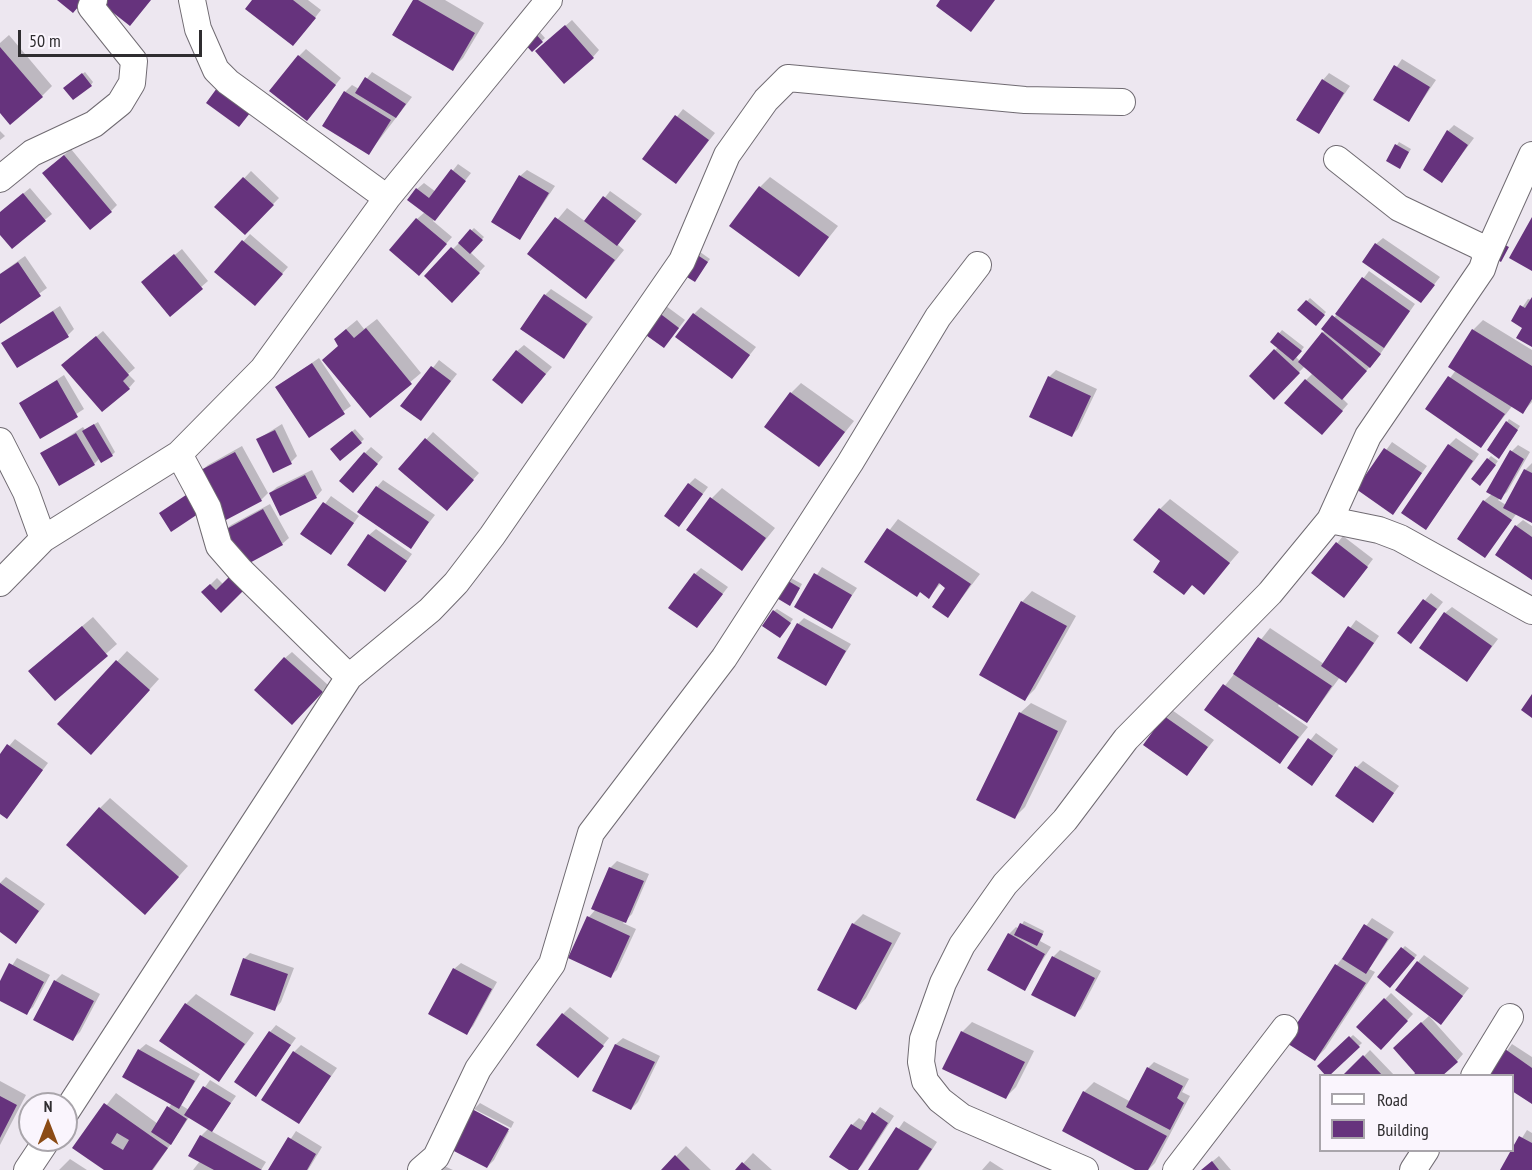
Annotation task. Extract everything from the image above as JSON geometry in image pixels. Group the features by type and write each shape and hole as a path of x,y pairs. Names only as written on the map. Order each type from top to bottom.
{"street":[{"path":"0,179 32,153 94,124 120,103 132,83 134,61 91,7 94,0"},
{"path":"192,0 198,29 216,70 228,82 387,198"},
{"path":"0,583 43,539 179,454 262,369 387,198 549,0"},
{"path":"78,1094 349,677 430,610 456,584 492,536 682,261 727,155 766,100 788,78 1025,100 1122,102"},
{"path":"1085,1170 962,1117 940,1100 926,1081 921,1062 923,1039 943,983 962,945 1005,884 1065,820 1126,739 1270,593 1330,520 1368,436 1482,269 1532,155"},
{"path":"1337,159 1366,179 1399,208 1481,247 1486,257"},
{"path":"421,1170 436,1157 478,1069 552,964 591,833 723,658 850,463 938,317 978,265"},
{"path":"0,441 22,483 43,539"},
{"path":"179,454 208,508 219,546 240,570 349,677"},
{"path":"1330,520 1379,530 1400,538 1532,611"},
{"path":"1475,1074 1510,1017"},
{"path":"1176,1170 1285,1028"},
{"path":"27,1170 39,1152"}],"building":[{"path":"57,0 84,0 73,13"},
{"path":"97,0 151,0 130,26"},
{"path":"252,0 293,0 316,18 293,46 245,9"},
{"path":"413,0 418,0 475,33 453,71 392,35"},
{"path":"940,0 995,0 971,32 936,6"},
{"path":"565,25 594,58 564,84 535,51"},
{"path":"533,31 543,42 532,52 522,41"},
{"path":"0,47 43,97 10,125 0,113"},
{"path":"298,55 336,85 307,121 269,91"},
{"path":"1394,65 1430,87 1409,122 1373,100"},
{"path":"82,73 92,86 73,100 63,88"},
{"path":"365,77 406,104 396,118 355,93"},
{"path":"1322,79 1344,93 1319,134 1296,120"},
{"path":"217,88 250,113 239,127 206,103"},
{"path":"344,91 391,120 369,155 322,126"},
{"path":"675,115 709,140 676,184 642,159"},
{"path":"1447,130 1468,145 1442,183 1423,170"},
{"path":"1395,144 1409,152 1400,169 1386,161"},
{"path":"64,155 112,212 90,230 42,173"},
{"path":"451,169 466,181 435,221 407,200 416,188 429,198"},
{"path":"519,175 549,193 520,240 491,222"},
{"path":"243,177 274,205 245,235 214,207"},
{"path":"759,186 829,237 799,277 729,226"},
{"path":"23,193 46,221 12,249 0,235 0,212"},
{"path":"603,196 636,221 617,246 584,221"},
{"path":"555,217 615,260 586,299 527,254"},
{"path":"1532,217 1532,271 1509,258"},
{"path":"416,218 447,244 419,276 389,250"},
{"path":"470,229 483,240 470,254 458,243"},
{"path":"242,240 283,274 255,306 214,272"},
{"path":"1499,242 1509,247 1501,262 1491,256"},
{"path":"1375,243 1435,285 1421,303 1362,262"},
{"path":"451,247 480,273 452,303 424,276"},
{"path":"174,254 203,289 170,317 141,282"},
{"path":"696,254 708,262 695,282 682,274"},
{"path":"18,262 41,296 0,324 0,274"},
{"path":"1362,277 1410,311 1384,348 1335,314"},
{"path":"544,294 587,324 564,359 520,329"},
{"path":"1532,297 1532,347 1516,338 1522,328 1511,321 1520,305 1525,308"},
{"path":"1306,300 1325,315 1316,326 1297,310"},
{"path":"53,311 69,337 17,368 1,343"},
{"path":"658,312 679,328 664,348 643,333"},
{"path":"693,313 750,355 732,379 675,337"},
{"path":"1332,315 1381,354 1370,368 1321,329"},
{"path":"366,328 412,384 370,418 322,360 338,346 334,339 346,329 354,338"},
{"path":"1472,329 1532,366 1532,399 1523,414 1448,367"},
{"path":"1278,332 1302,351 1293,361 1270,342"},
{"path":"1322,332 1367,371 1342,400 1298,362"},
{"path":"96,336 129,375 123,381 130,389 102,412 61,365"},
{"path":"1274,349 1300,373 1274,400 1249,376"},
{"path":"516,350 546,374 522,404 492,380"},
{"path":"312,363 345,414 309,438 275,387"},
{"path":"431,366 451,381 421,421 400,406"},
{"path":"1048,376 1091,396 1072,437 1029,417"},
{"path":"1448,376 1505,414 1481,448 1425,409"},
{"path":"1305,379 1343,411 1322,435 1284,403"},
{"path":"57,380 78,417 40,439 19,403"},
{"path":"790,392 845,432 819,467 764,427"},
{"path":"1506,421 1518,430 1499,459 1487,450"},
{"path":"94,424 113,456 101,463 82,431"},
{"path":"275,430 292,464 273,473 256,439"},
{"path":"352,431 362,443 340,461 330,449"},
{"path":"76,433 95,465 59,486 40,453"},
{"path":"425,438 474,480 447,511 398,469"},
{"path":"1448,444 1473,461 1426,530 1401,513"},
{"path":"1384,448 1422,473 1393,515 1356,489"},
{"path":"1510,450 1524,459 1501,500 1486,492"},
{"path":"235,452 262,501 226,520 199,471"},
{"path":"364,452 378,464 353,493 339,481"},
{"path":"1487,458 1496,465 1480,486 1471,479"},
{"path":"1524,469 1532,473 1532,523 1503,508"},
{"path":"305,475 317,498 280,516 269,493"},
{"path":"688,483 703,494 679,527 664,516"},
{"path":"376,486 429,522 411,549 357,512"},
{"path":"186,495 198,514 171,532 159,513"},
{"path":"710,497 766,538 742,571 686,530"},
{"path":"1483,500 1512,520 1485,558 1457,539"},
{"path":"323,502 354,523 331,555 300,534"},
{"path":"1159,508 1230,563 1204,595 1192,585 1184,595 1153,572 1160,561 1133,540"},
{"path":"263,509 283,545 242,567 223,531"},
{"path":"1515,525 1532,537 1532,580 1495,555"},
{"path":"887,528 971,584 948,618 932,607 945,588 939,583 929,599 920,592 917,597 864,562"},
{"path":"368,534 407,561 385,592 347,565"},
{"path":"1336,542 1368,567 1344,598 1311,573"},
{"path":"694,573 723,594 697,628 668,608"},
{"path":"814,573 852,595 832,629 794,607"},
{"path":"232,574 246,588 221,613 201,592 210,584 216,590"},
{"path":"785,579 800,588 790,606 775,597"},
{"path":"1423,599 1437,609 1411,644 1397,633"},
{"path":"1021,601 1067,626 1025,701 979,675"},
{"path":"773,610 791,623 780,638 762,626"},
{"path":"1444,612 1492,646 1467,682 1419,648"},
{"path":"797,623 846,651 826,686 777,658"},
{"path":"82,626 108,656 55,701 28,671"},
{"path":"1348,626 1374,643 1346,683 1321,666"},
{"path":"1258,637 1332,686 1307,723 1233,674"},
{"path":"284,657 323,692 292,725 254,690"},
{"path":"116,660 150,690 91,755 57,724"},
{"path":"1223,684 1299,737 1280,764 1204,710"},
{"path":"1532,694 1532,718 1521,710"},
{"path":"1019,712 1058,731 1015,819 976,800"},
{"path":"1164,716 1208,747 1187,776 1143,745"},
{"path":"1308,738 1333,756 1312,786 1287,768"},
{"path":"7,744 43,770 7,819 0,814 0,754"},
{"path":"1355,766 1394,793 1373,823 1335,796"},
{"path":"99,807 179,877 145,915 66,845"},
{"path":"609,867 644,881 626,923 591,909"},
{"path":"0,883 39,911 16,944 0,932"},
{"path":"587,916 630,936 611,978 568,958"},
{"path":"852,923 892,943 856,1010 817,990"},
{"path":"1020,923 1043,934 1037,946 1014,935"},
{"path":"1364,924 1388,939 1366,974 1342,959"},
{"path":"1008,933 1045,954 1025,991 987,970"},
{"path":"1401,947 1415,958 1390,988 1377,977"},
{"path":"1052,956 1095,978 1075,1017 1031,995"},
{"path":"243,958 288,974 275,1011 230,995"},
{"path":"1417,961 1463,996 1441,1025 1395,990"},
{"path":"9,963 44,982 27,1015 0,1001 0,981"},
{"path":"1335,964 1366,983 1315,1061 1285,1042"},
{"path":"453,968 492,989 467,1035 428,1014"},
{"path":"54,980 94,1001 73,1041 33,1020"},
{"path":"1384,998 1408,1021 1381,1050 1356,1027"},
{"path":"185,1003 245,1044 219,1082 159,1041"},
{"path":"562,1013 604,1046 578,1078 536,1045"},
{"path":"1421,1022 1458,1062 1444,1074 1414,1074 1393,1048"},
{"path":"269,1031 291,1045 256,1097 234,1082"},
{"path":"961,1031 1025,1062 1006,1099 942,1069"},
{"path":"1349,1036 1360,1047 1331,1074 1324,1074 1317,1066"},
{"path":"615,1044 655,1062 631,1110 592,1091"},
{"path":"138,1049 195,1081 179,1109 122,1077"},
{"path":"1505,1049 1532,1068 1532,1104 1514,1092 1514,1074 1490,1074"},
{"path":"293,1051 331,1076 299,1124 261,1100"},
{"path":"1363,1055 1381,1074 1344,1074"},
{"path":"1147,1067 1183,1086 1177,1098 1184,1103 1170,1130 1126,1107"},
{"path":"203,1086 231,1103 212,1132 184,1115"},
{"path":"1083,1091 1167,1136 1148,1170 1135,1170 1062,1131"},
{"path":"0,1096 17,1105 0,1138"},
{"path":"104,1103 168,1148 152,1170 104,1170 78,1152 78,1140","holes":["117,1133 129,1140 123,1150 111,1143"]},
{"path":"167,1106 187,1119 171,1145 151,1132"},
{"path":"472,1109 509,1129 487,1168 450,1149"},
{"path":"872,1112 888,1123 858,1170 849,1170 829,1157 851,1124 861,1130"},
{"path":"896,1127 932,1149 918,1170 868,1170"},
{"path":"200,1135 262,1170 214,1170 188,1156"},
{"path":"1519,1136 1532,1143 1532,1170 1500,1170 1510,1152 1514,1152 1514,1145"},
{"path":"288,1137 316,1154 307,1170 268,1170"},
{"path":"675,1155 690,1170 661,1170"},
{"path":"1212,1161 1219,1170 1201,1170"},
{"path":"742,1162 751,1170 735,1170"}]}
